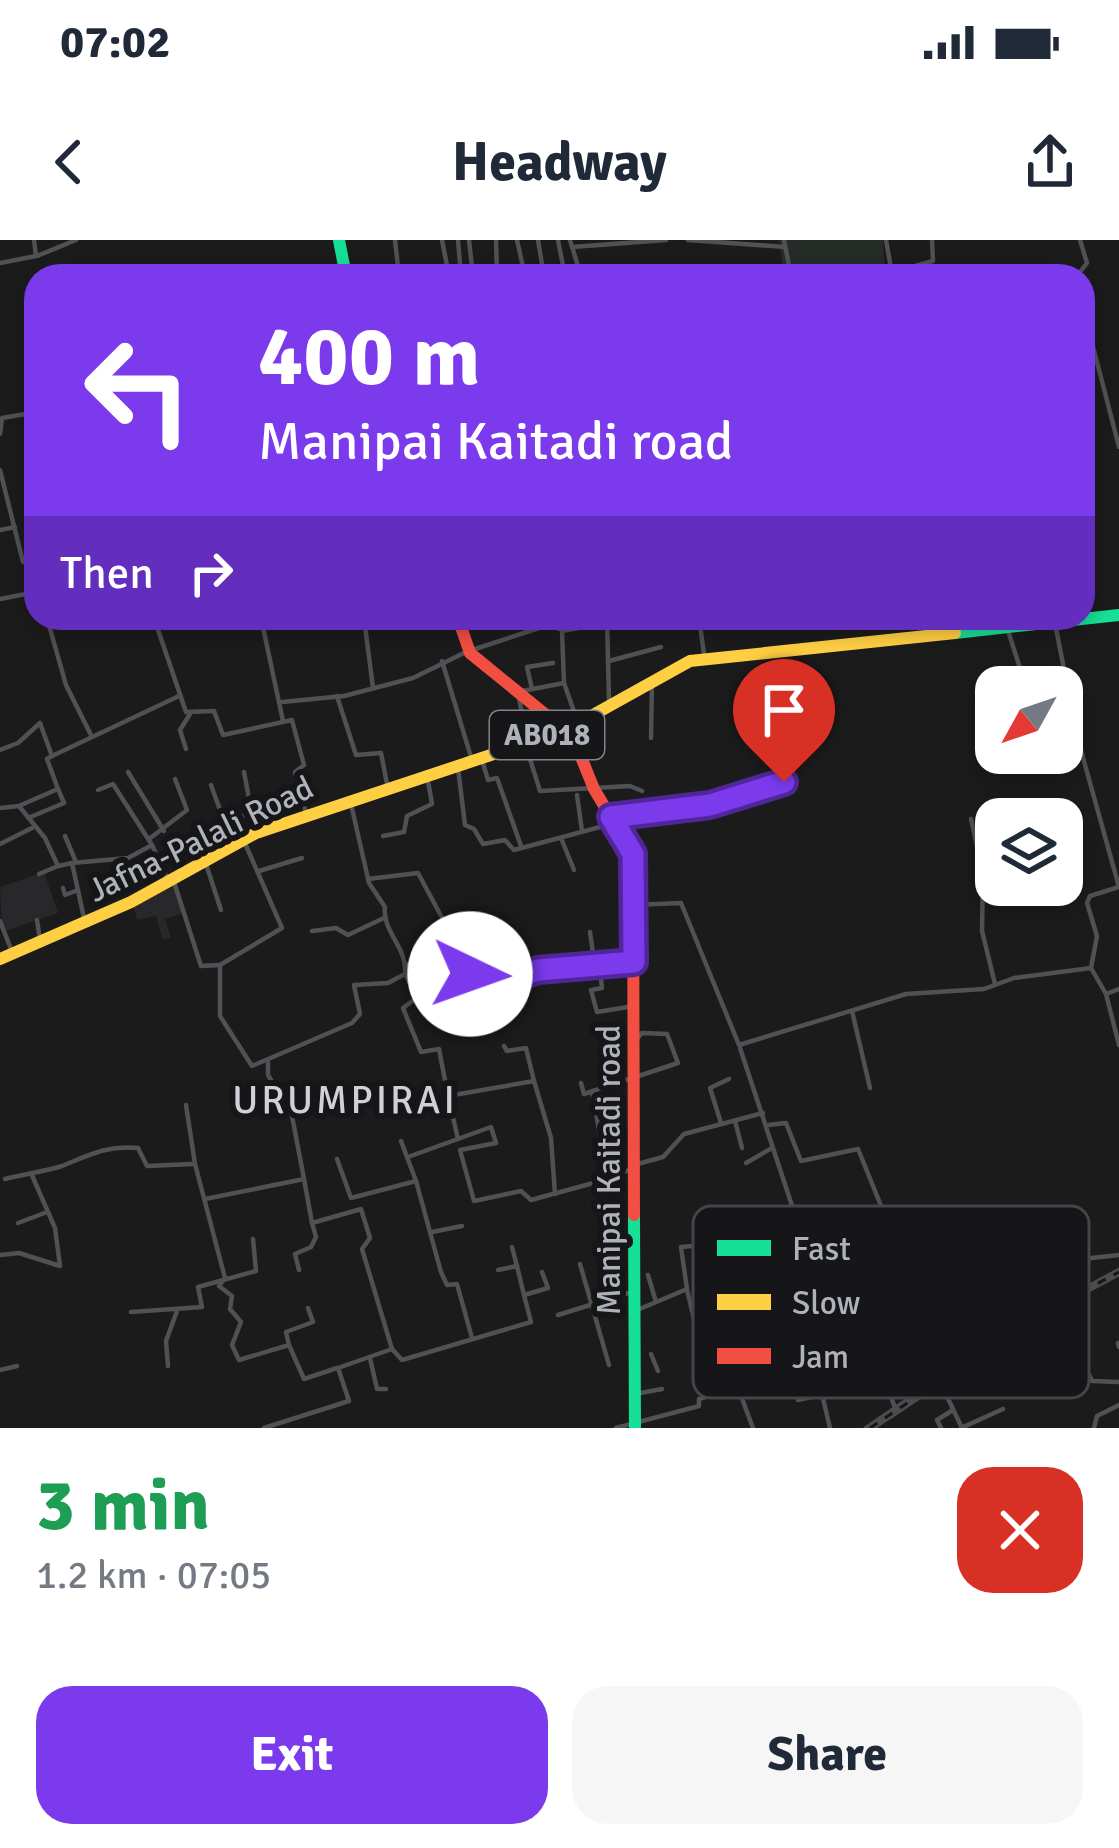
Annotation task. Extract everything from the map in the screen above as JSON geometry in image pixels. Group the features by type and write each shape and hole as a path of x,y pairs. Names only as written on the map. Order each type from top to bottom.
{"main road":[{"path":"462,630 468,651"},
{"name":"Jafna-Palali Road","path":"6,956 172,882 250,837 307,813 572,727 652,677 704,659 947,630"},
{"name":"Manipai Kaitadi road","path":"468,651 572,727 594,789 633,854 635,1425"}],"street":[{"path":"34,240 36,256"},
{"path":"0,263 36,256 76,240"},
{"path":"571,243 666,240"},
{"path":"688,240 785,244"},
{"path":"923,264 932,261 932,240"},
{"path":"1095,354 1119,447"},
{"path":"0,434 2,418 24,414"},
{"path":"0,470 24,562"},
{"path":"0,530 15,527"},
{"path":"50,630 66,685 91,735"},
{"path":"158,630 179,696 190,714"},
{"path":"264,630 283,721"},
{"path":"366,630 373,688"},
{"path":"282,702 373,688 429,673 442,661 533,630"},
{"path":"571,630 562,632 572,727"},
{"path":"606,630 609,704"},
{"path":"700,630 704,659"},
{"path":"1008,630 1019,666"},
{"path":"1056,630 1077,736 1119,886 1090,896 1087,903 1097,936 1091,968 1106,994 1119,1043"},
{"path":"609,661 661,647"},
{"path":"442,661 470,758 465,825 474,829 483,844 503,840 513,850 613,820 710,805 784,782"},
{"path":"553,663 527,667 526,740 540,791 577,793 629,786 642,791"},
{"path":"652,677 652,738"},
{"path":"525,690 564,683"},
{"path":"337,695 356,755 381,753 388,786"},
{"path":"27,819 64,803 47,758 179,696"},
{"path":"190,714 214,711 223,735 283,721 295,724 304,757 304,765 295,772 307,813"},
{"path":"186,749 180,730 190,714"},
{"path":"0,749 18,743 40,724 52,756"},
{"path":"470,758 488,780 497,778 521,848"},
{"path":"128,772 164,831"},
{"path":"98,790 112,781 172,882 201,966 220,965 282,928 250,837 244,772"},
{"path":"383,836 404,832 407,816 432,804 426,773"},
{"path":"39,874 74,863 128,858 188,810 175,779"},
{"path":"211,785 224,820 250,814"},
{"path":"0,808 19,806 58,789"},
{"path":"577,793 582,831"},
{"path":"350,798 368,880 386,907 384,918 418,997 403,1009 421,1052 439,1049 458,1138"},
{"path":"19,806 32,828 45,838 58,866"},
{"path":"971,819 983,874 982,931 995,984"},
{"path":"0,844 32,828"},
{"path":"65,836 85,923"},
{"path":"561,838 574,870"},
{"path":"259,872 302,858"},
{"path":"206,863 221,910"},
{"path":"368,880 418,873 455,942"},
{"path":"65,894 78,890"},
{"path":"634,905 680,904 740,1045 792,1206"},
{"path":"312,931 336,928 348,934 384,918"},
{"path":"38,920 40,940"},
{"path":"0,921 6,956"},
{"path":"590,932 602,988 591,990 597,1012 634,1006"},
{"path":"406,964 428,955 448,985 475,972 490,986 538,970 634,962"},
{"path":"220,965 220,1016 252,1066 352,1023 361,1014 354,985 388,983 405,974"},
{"path":"740,1045 906,994 1091,968"},
{"path":"1106,994 1119,989"},
{"path":"852,1010 870,1088"},
{"path":"581,1082 584,1094 678,1063 667,1034 642,1033 634,1042"},
{"path":"504,1046 507,1051 526,1048 551,1138 555,1195"},
{"path":"268,1062 268,1075 292,1116 316,1237 311,1247 295,1254 299,1270"},
{"path":"721,1123 710,1088 730,1079"},
{"path":"448,1096 534,1081"},
{"path":"592,1091 608,1178"},
{"path":"186,1105 195,1164 225,1278"},
{"path":"408,1157 491,1127 496,1143 460,1150 474,1201 521,1191 531,1199 608,1178 662,1156 684,1134 763,1113"},
{"path":"766,1126 779,1120 786,1124 794,1150 804,1161 859,1149 880,1206"},
{"path":"735,1121 742,1148"},
{"path":"401,1141 441,1272 447,1285 458,1284 472,1338"},
{"path":"5,1178 57,1168 87,1151 133,1147 147,1166 195,1164"},
{"path":"746,1163 773,1151 794,1150"},
{"path":"337,1159 351,1198 416,1181"},
{"path":"0,1255 19,1253 60,1265 31,1173"},
{"path":"205,1199 304,1179"},
{"path":"359,1196 370,1238 362,1249 392,1349 402,1360 531,1322 512,1247"},
{"path":"312,1223 362,1209"},
{"path":"19,1223 47,1212"},
{"path":"432,1232 462,1226"},
{"path":"254,1239 256,1271"},
{"path":"693,1246 681,1247 693,1314"},
{"path":"1089,1259 1119,1255"},
{"path":"580,1264 609,1365"},
{"path":"498,1270 517,1266"},
{"path":"131,1312 202,1307 198,1287 267,1269"},
{"path":"524,1295 548,1288 542,1272"},
{"path":"648,1275 656,1302"},
{"path":"225,1278 219,1286 232,1296 230,1309 241,1322 232,1345 239,1360 289,1345"},
{"path":"635,1311 687,1289"},
{"path":"558,1315 635,1291"},
{"path":"308,1308 313,1322 286,1332 304,1379 392,1349"},
{"path":"168,1366 166,1341 178,1309"},
{"path":"635,1358 651,1354 658,1371"},
{"path":"370,1357 377,1389 386,1389"},
{"path":"0,1370 17,1366"},
{"path":"264,1428 349,1401 338,1368"},
{"path":"1089,1375 1092,1381 1119,1382"},
{"path":"635,1394 662,1389"},
{"path":"616,1428 699,1406 702,1398"},
{"path":"742,1398 753,1428"},
{"path":"798,1400 807,1398"},
{"path":"821,1398 830,1428"},
{"path":"892,1398 896,1408"},
{"path":"866,1428 913,1398"},
{"path":"890,1417 917,1398"},
{"path":"945,1398 962,1428 1003,1409"},
{"path":"1094,1428 1097,1416 1119,1405"},
{"path":"940,1428 937,1420 953,1410"}],"shaded area":[{"path":"779,240 883,240 884,264 782,264"},
{"path":"44,872 58,913 2,932 0,887"},
{"path":"174,878 184,913 165,919 171,938 163,940 156,916 137,920 132,900"}],"railway":[{"path":"1089,1288 1119,1272"},
{"path":"870,1428 915,1398"}],"traffic: fast":[{"path":"339,240 344,264"},
{"path":"1095,618 1119,615"},
{"path":"955,633 982,630"},
{"path":"634,1215 635,1428"}],"traffic: slow":[{"path":"0,959 131,902 256,833 566,730 690,661 955,633"}],"traffic: jam":[{"path":"462,630 470,653 573,737 594,789 633,854 634,1215"}],"district":[{"name":"URUMPIRAI","path":"345,1099"}],"route":[{"path":"470,974 479,973 490,986 538,970 586,970 634,962 633,854 611,817 629,812 638,818 710,805 784,782"}]}
